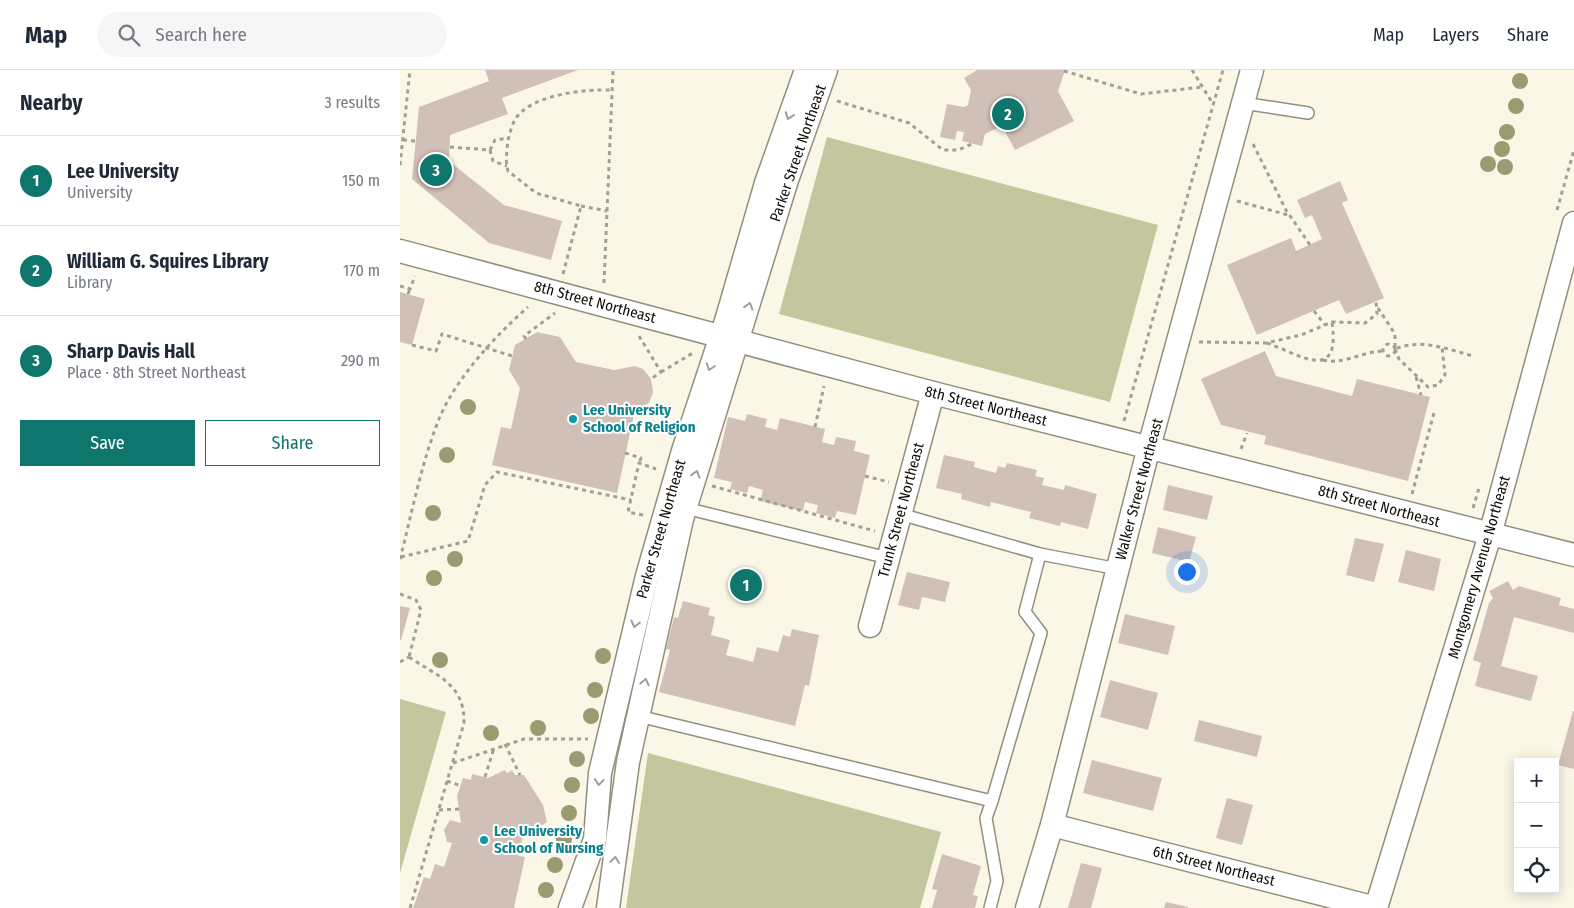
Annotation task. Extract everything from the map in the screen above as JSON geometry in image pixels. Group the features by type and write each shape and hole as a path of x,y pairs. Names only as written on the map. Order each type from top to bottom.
{"street":[{"name":"Parker Street Northeast","path":"684,478 707,436 766,183 806,70"},
{"name":"Parker Street Northeast","path":"570,908 595,839 600,773 647,576 684,478 730,338 826,70"},
{"name":"Walker Street Northeast","path":"1027,908 1052,825 1149,447 1252,70"},
{"name":"Montgomery Avenue Northeast","path":"1376,908 1490,535 1565,219"},
{"name":"8th Street Northeast","path":"400,251 933,393 1574,555"},
{"name":"Trunk Street Northeast","path":"870,626 933,393"},
{"path":"608,908 620,807 638,716 685,508 684,478"},
{"name":"6th Street Northeast","path":"1052,825 1376,908"}],"lane":[{"path":"1243,103 1308,113"},
{"path":"685,508 888,558"},
{"path":"900,514 1040,554 1118,569"},
{"path":"990,908 997,881 986,818 1041,632 1025,612 1040,554"},
{"path":"638,716 992,801"}],"path":[{"path":"400,165 410,70"},
{"path":"604,289 613,70"},
{"path":"1192,70 1213,105"},
{"path":"1120,424 1126,416 1223,70"},
{"path":"1064,71 1141,94 1202,87"},
{"path":"507,166 509,138 516,118 534,104 570,93 593,89 612,90"},
{"path":"831,100 910,123 943,150 958,150 972,144"},
{"path":"1250,137 1288,215 1310,245"},
{"path":"509,138 495,140 490,150 494,161 507,166 514,176 536,193 581,206 607,211"},
{"path":"403,140 415,141"},
{"path":"450,146 490,150"},
{"path":"1565,219 1574,150"},
{"path":"1232,199 1288,215"},
{"path":"562,277 581,206"},
{"path":"408,294 416,273"},
{"path":"400,286 410,289"},
{"path":"1266,343 1307,361 1323,360 1336,363 1367,352 1383,351 1389,356 1393,354 1395,349 1396,334 1378,308 1376,301"},
{"path":"530,305 496,336 487,347 458,387 440,417 400,558 468,541 485,485 497,472 631,500"},
{"path":"526,339 524,336 562,308"},
{"path":"1191,342 1266,343 1301,335 1332,322 1365,323 1377,314 1378,308"},
{"path":"1314,311 1325,324"},
{"path":"1323,360 1329,355 1333,346 1332,322"},
{"path":"635,329 662,372"},
{"path":"412,345 436,351 442,334 487,347 495,353 512,356"},
{"path":"1395,349 1407,344 1419,343 1442,347 1472,356"},
{"path":"1383,351 1385,345 1392,344 1399,360 1428,387 1438,385 1443,380 1445,368 1442,347"},
{"path":"651,379 694,352"},
{"path":"1415,376 1420,395"},
{"path":"815,427 826,380"},
{"path":"1404,496 1412,497 1434,414"},
{"path":"1239,455 1247,432"},
{"path":"626,453 640,458 628,512 650,516"},
{"path":"639,463 684,478 880,532"},
{"path":"865,476 894,484"},
{"path":"1472,513 1480,485"},
{"path":"400,594 416,600 421,610 409,657 400,662"},
{"path":"409,657 447,681 460,697 464,723 417,891 410,908"},
{"path":"453,763 494,747 541,738 596,740"},
{"path":"505,744 520,775"},
{"path":"485,777 494,747"},
{"path":"447,781 461,786"},
{"path":"439,810 459,809"}],"green space":[{"path":"827,137 1158,225 1110,402 779,314"},
{"path":"400,699 446,712 400,873"},
{"path":"648,753 941,832 920,908 626,908"}],"building":[{"path":"485,70 578,70 502,98 508,114 450,135 449,161 504,205 562,221 551,260 489,243 412,179 419,107 489,81"},
{"path":"977,70 1065,70 1058,91 1074,121 1015,150 1002,126 985,134 982,146 962,141 964,132 957,131 955,140 940,137 947,104 964,107 968,105 971,90 964,78"},
{"path":"1340,181 1348,200 1342,203 1384,298 1346,314 1339,300 1257,335 1227,265 1291,238 1296,251 1322,239 1312,215 1305,218 1297,200"},
{"path":"400,292 425,299 412,345 400,342"},
{"name":"Lee University School of Religion","path":"537,332 560,337 576,362 614,370 635,366 643,369 651,379 653,392 649,403 635,410 617,493 492,465 501,427 511,429 520,388 509,370 515,345"},
{"path":"1265,351 1276,376 1352,396 1357,379 1430,397 1408,481 1264,444 1266,436 1221,425 1201,379"},
{"path":"747,414 767,419 765,427 777,430 780,418 825,429 822,442 834,445 836,437 856,441 854,451 870,455 856,515 837,511 835,518 816,513 818,505 805,502 803,511 760,501 763,490 749,486 747,493 730,489 732,482 714,478 728,417 745,421"},
{"path":"944,455 975,462 974,467 996,473 998,466 1005,468 1007,463 1037,470 1035,476 1044,478 1042,485 1064,490 1065,485 1097,494 1088,529 1061,522 1060,526 1029,518 1031,512 991,502 990,507 961,499 962,494 936,488"},
{"path":"1168,485 1213,496 1207,520 1163,510"},
{"path":"1158,527 1196,537 1189,562 1152,553"},
{"path":"1355,538 1384,544 1374,582 1346,575"},
{"path":"1406,550 1441,559 1434,591 1398,582"},
{"path":"907,572 950,582 945,602 922,597 919,610 898,605"},
{"path":"1508,581 1513,590 1519,586 1561,598 1559,605 1574,609 1574,633 1514,617 1501,666 1538,676 1531,701 1475,686 1481,663 1473,660 1489,603 1493,598 1489,591"},
{"path":"683,601 710,608 708,615 715,617 711,635 730,640 726,655 753,662 757,647 778,652 783,635 790,637 792,629 819,635 809,686 805,685 795,726 659,692 670,650 666,649 674,617 678,618"},
{"path":"400,606 410,608 401,640 400,640"},
{"path":"1125,614 1175,626 1168,655 1118,643"},
{"path":"1110,680 1158,693 1148,730 1100,717"},
{"path":"1574,711 1574,769 1559,765"},
{"path":"1199,720 1262,736 1257,757 1194,741"},
{"path":"1092,760 1162,778 1153,811 1083,793"},
{"name":"Lee University School of Nursing","path":"505,770 507,773 512,770 515,775 524,775 543,805 547,822 523,837 518,856 525,857 514,908 413,908 424,877 430,879 435,864 444,867 452,843 447,842 444,830 450,820 461,823 457,796 463,778 471,780 472,774 488,778"},
{"path":"1227,798 1253,805 1242,845 1216,838"},
{"path":"942,854 981,866 973,895 978,896 975,908 932,908 937,890 932,889"},
{"path":"1081,863 1102,868 1091,908 1068,908"},
{"path":"1166,902 1188,907 1188,908 1164,908"}],"place":[{"name":"William G. Squires Library","path":"1008,114"},
{"name":"Sharp Davis Hall","path":"436,170"},
{"name":"Lee University School of Religion","path":"573,419"},
{"name":"Lee University","path":"746,585"},
{"name":"Lee University School of Nursing","path":"484,840"}]}
